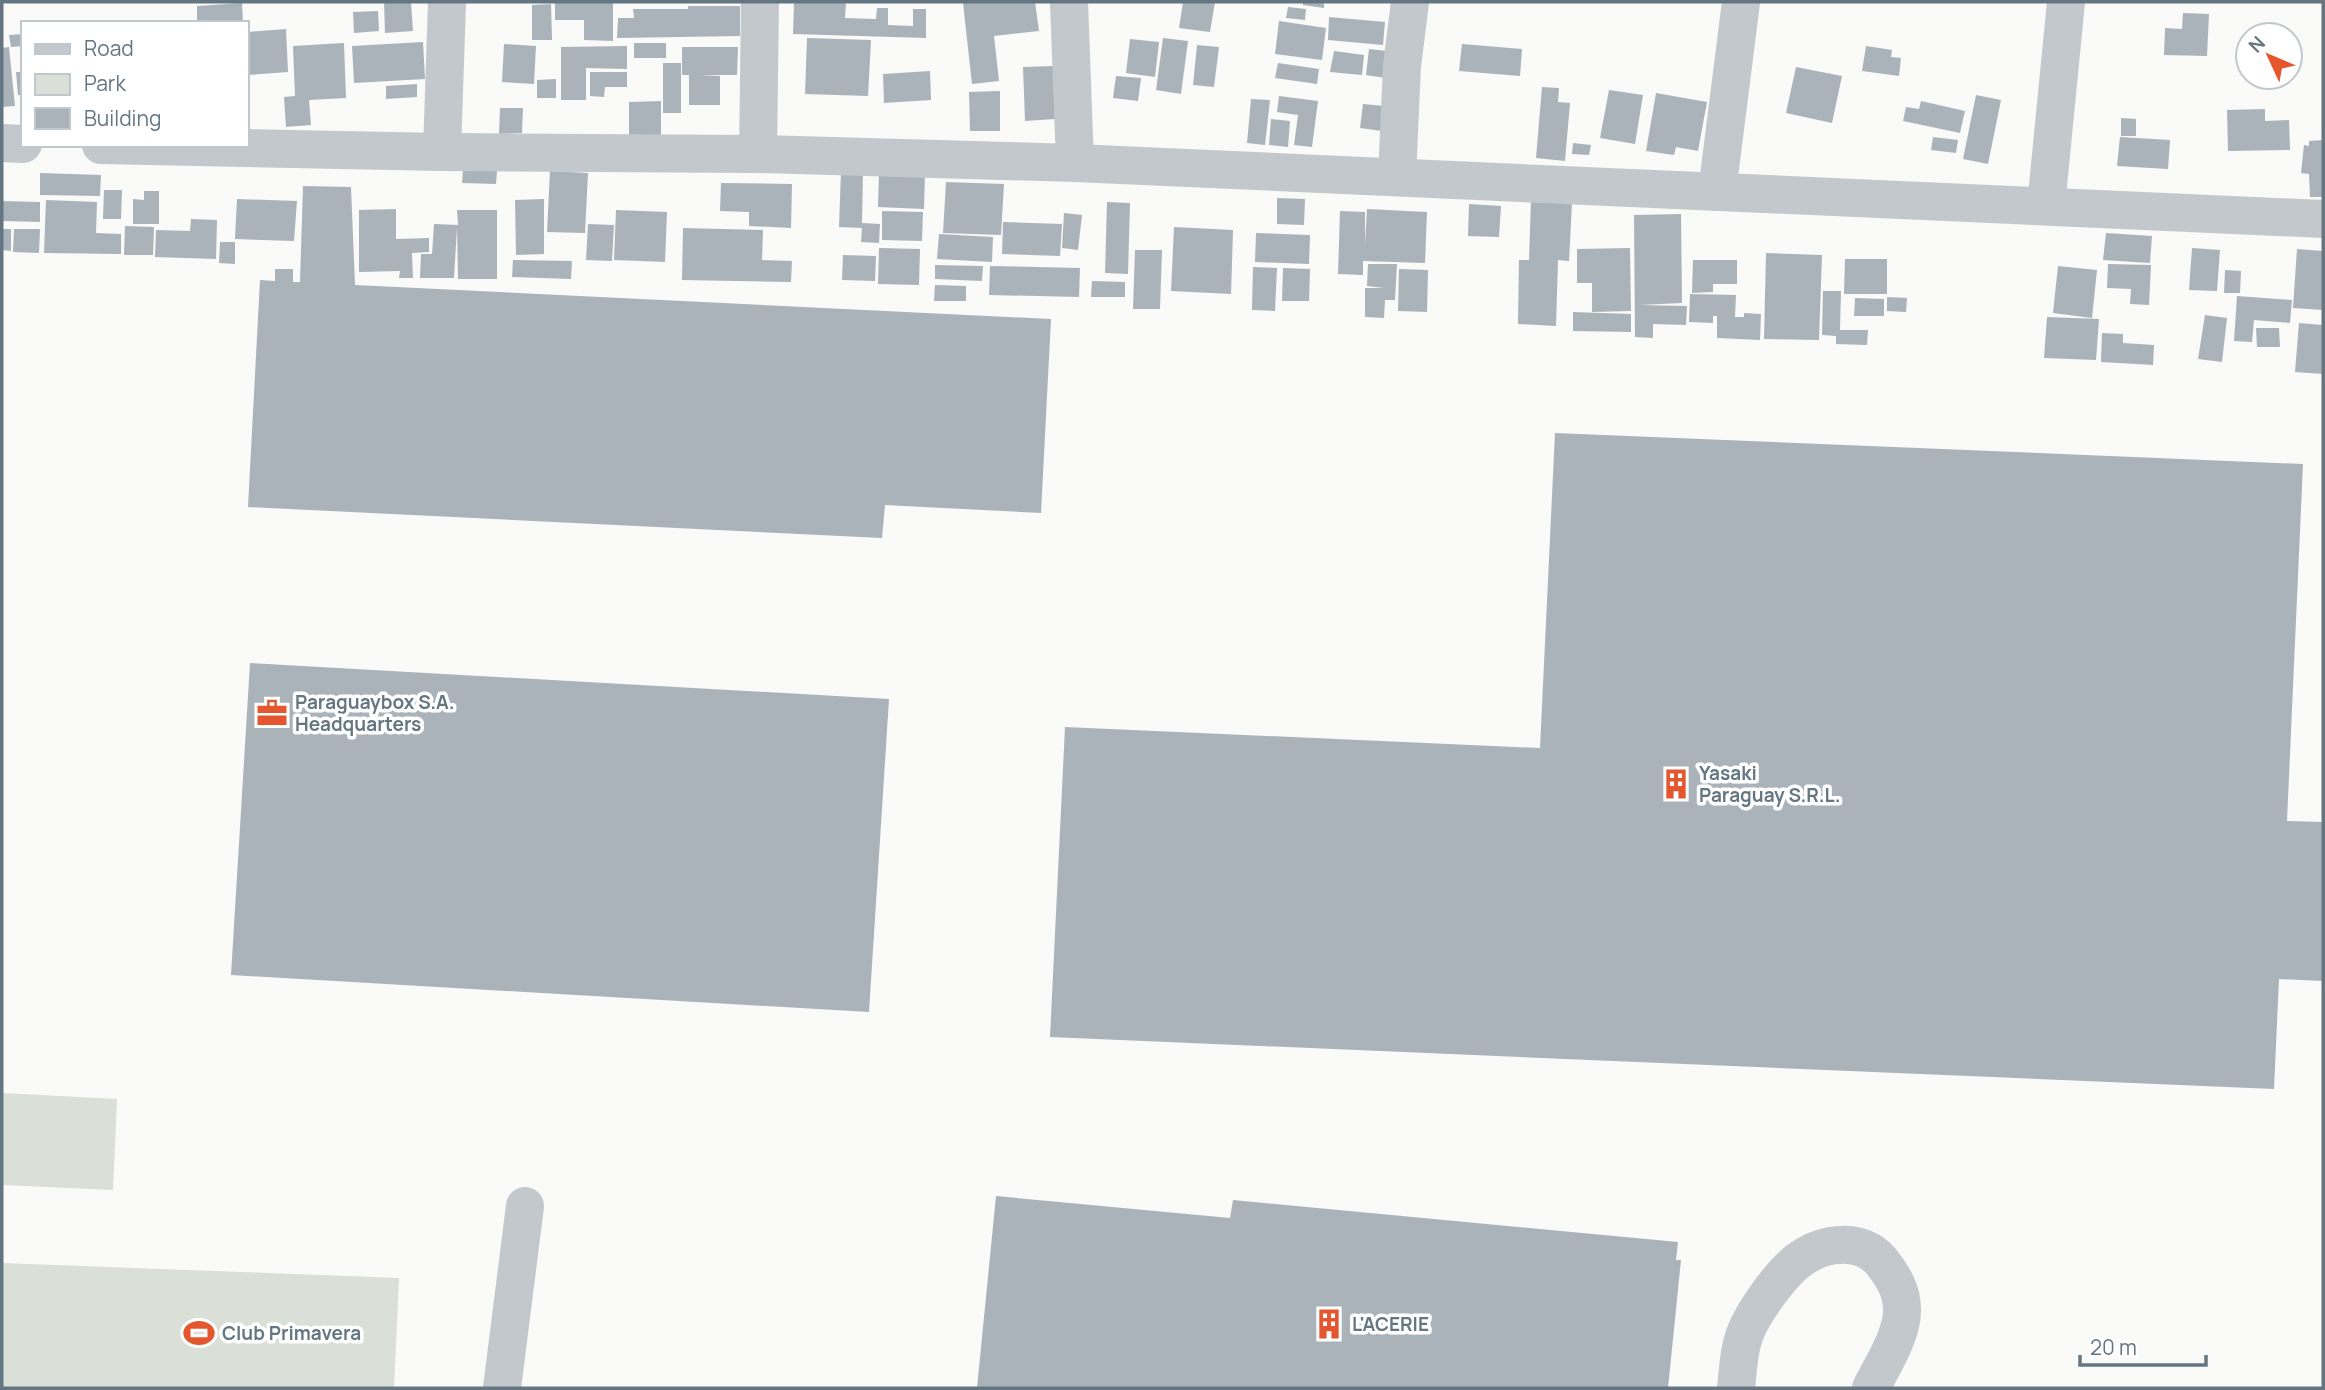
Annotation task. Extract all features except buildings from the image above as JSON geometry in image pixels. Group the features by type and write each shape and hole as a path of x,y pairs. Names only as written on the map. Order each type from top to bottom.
{"street":[{"path":"442,152 447,2"},
{"path":"758,154 760,2"},
{"path":"1069,2 1075,163"},
{"path":"1396,177 1402,66 1410,2"},
{"path":"1717,192 1741,2"},
{"path":"2046,206 2066,2"},
{"path":"2,143 21,144"},
{"path":"198,147 758,154 1075,163 2323,219"},
{"path":"502,1388 525,1206"},
{"path":"1736,1388 1743,1340 1757,1310 1801,1258 1831,1245 1853,1245 1875,1254 1895,1277 1902,1310 1895,1340 1871,1388"}],"green space":[{"path":"2,1093 117,1099 113,1190 2,1185"},
{"name":"Club Primavera","path":"2,1263 399,1278 394,1388 2,1388"}],"place":[{"name":"Paraguaybox S.A. Headquarters","path":"272,713"},
{"name":"Yasaki Paraguay S.R.L.","path":"1676,784"},
{"name":"L'ACERIE","path":"1329,1324"},
{"name":"Club Primavera","path":"199,1333"}]}
